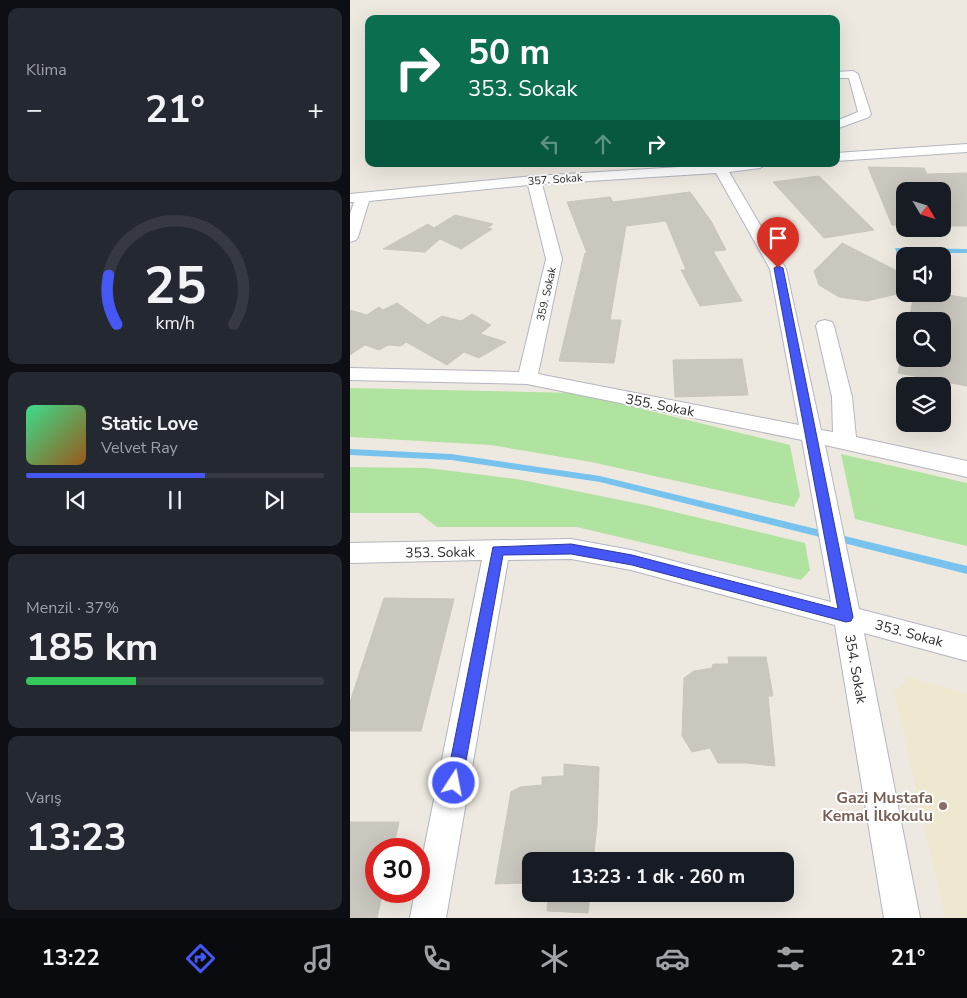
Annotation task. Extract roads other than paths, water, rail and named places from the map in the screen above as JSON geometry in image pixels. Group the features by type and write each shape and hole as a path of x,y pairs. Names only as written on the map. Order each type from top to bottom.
{"street":[{"path":"840,74 853,74 865,114 840,123"},
{"path":"840,157 967,148"},
{"name":"357. Sokak","path":"356,198 534,180 736,167"},
{"name":"354. Sokak","path":"720,169 778,268 837,562 902,918"},
{"name":"359. Sokak","path":"527,378 554,259 534,180"},
{"path":"350,237 356,198"},
{"path":"825,326 842,397 845,442"},
{"name":"355. Sokak","path":"350,374 527,378 845,442 967,469"},
{"name":"353. Sokak","path":"350,554 571,549 632,560 967,649"},
{"path":"428,918 498,551"}],"water":[{"path":"951,249 967,249 967,253 951,253"}],"waterway":[{"path":"350,452 451,457 600,479 967,570"}],"place":[{"name":"Gazi Mustafa Kemal İlkokulu","path":"943,806"}]}
